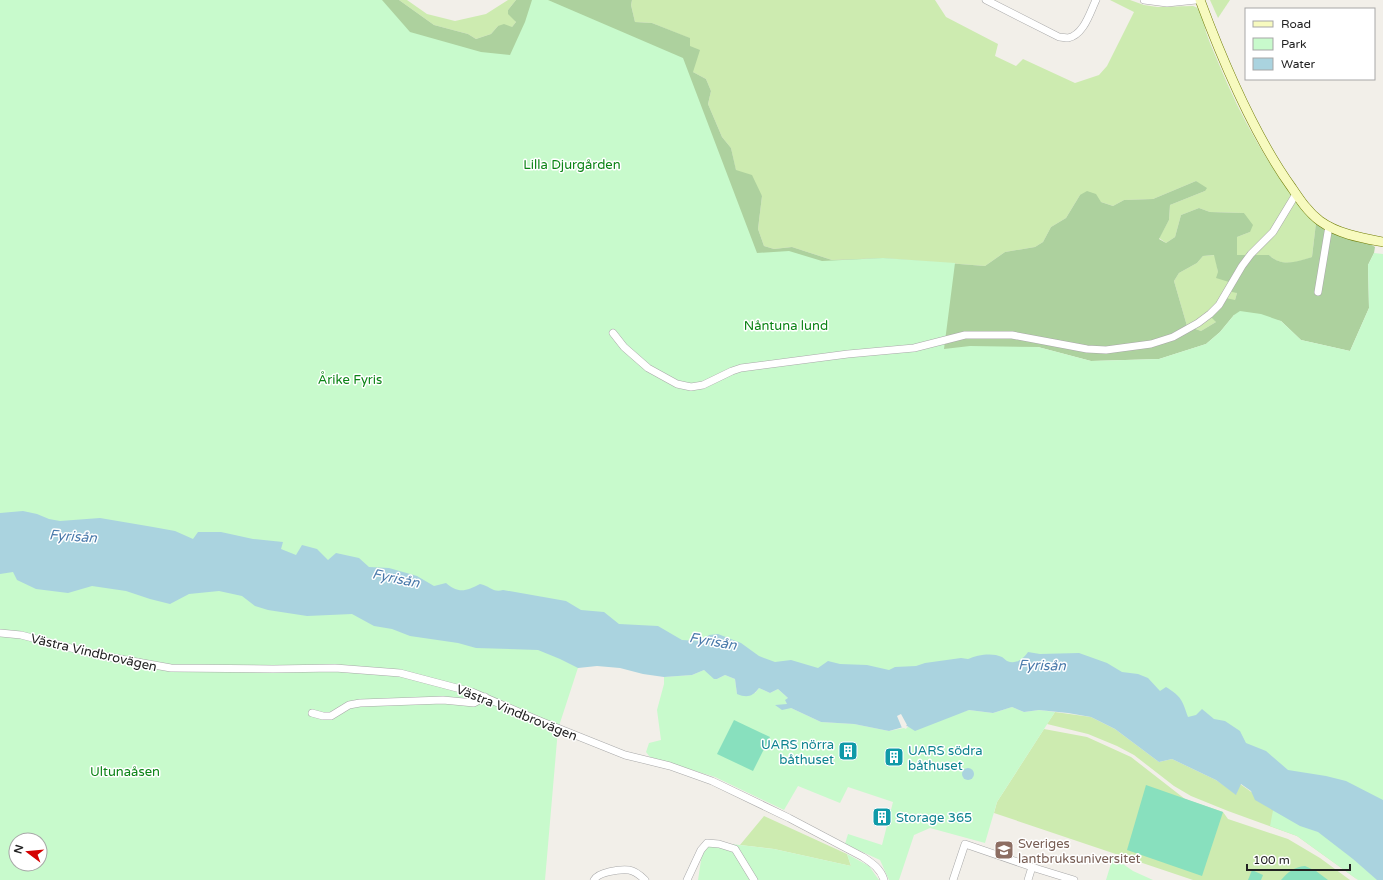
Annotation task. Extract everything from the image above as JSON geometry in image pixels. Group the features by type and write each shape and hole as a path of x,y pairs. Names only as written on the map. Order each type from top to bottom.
{"street":[{"path":"986,0 1059,37 1068,38 1077,35 1096,0"},
{"path":"1144,0 1167,3 1196,0"},
{"path":"1200,0 1217,44 1244,104 1276,166 1296,194 1311,213 1330,226 1356,236 1383,242"},
{"path":"613,333 624,347 648,368 677,384 691,388 703,385 741,368 848,354 914,348 965,335 1012,335 1087,349 1106,350 1151,344 1173,337 1198,323 1219,305 1242,266 1251,254 1274,232 1296,194"},
{"path":"1318,292 1330,226"},
{"name":"Västra Vindbrovägen","path":"0,633 21,635 98,655 171,668 336,668 400,673 472,692 625,755 670,766 712,780 863,857 876,866 884,880"},
{"path":"312,713 331,716 349,705 360,703 443,700 474,703 485,697"},
{"path":"687,880 701,850 707,843 712,843 735,848 754,880"},
{"path":"953,880 966,844 1074,880"},
{"path":"1028,880 1032,867"},
{"path":"594,880 595,877 602,873 628,870 636,873 645,880"}],"green space":[{"name":"Årike Fyris","path":"0,0 382,0 410,32 481,52 510,55 525,22 532,0 548,0 683,58 757,253 789,251 822,261 883,258 955,263 944,349 970,346 1038,347 1091,361 1159,359 1206,344 1220,332 1234,315 1240,311 1261,314 1281,321 1301,340 1350,351 1369,308 1368,265 1374,253 1383,254 1383,880 1358,880 1297,836 1270,826 1278,784 1075,681 863,692 589,634 558,729 545,880 0,880"},
{"name":"Lilla Djurgården","path":"108,0 399,0 434,25 468,34 476,39 491,34 498,26 504,24 512,27 516,22 508,14 508,10 516,0 632,0 631,5 635,22 652,23 690,38 690,46 700,50 693,72 706,79 711,91 708,104 722,137 731,148 736,170 752,175 762,196 758,229 764,246 774,249 792,247 832,260 883,258 985,266 1005,252 1035,247 1043,242 1051,227 1066,218 1080,195 1087,191 1096,194 1101,202 1113,206 1124,200 1153,199 1196,181 1207,188 1205,191 1170,205 1169,220 1159,239 1166,243 1175,237 1181,215 1199,208 1210,212 1244,213 1253,225 1250,232 1237,237 1237,255 1269,255 1274,259 1284,262 1312,257 1316,223 1367,242 1375,247 1374,253 1368,265 1369,308 1350,351 1301,340 1281,321 1234,315 1220,332 1206,344 1159,359 1091,361 1038,347 738,377","holes":["1214,255 1218,272 1216,278 1229,282 1232,292 1237,293 1235,300 1221,297 1219,311 1209,310 1211,317 1216,322 1201,331 1187,326 1174,281 1179,273 1197,263 1203,256"]},
{"path":"399,0 407,0 427,14 455,21 486,14 508,0 516,0 508,10 516,22 512,27 498,26 491,34 476,39 468,34 434,25"},
{"path":"632,0 935,0 946,17 998,44 995,56 1016,66 1023,59 1075,83 1099,75 1107,66 1134,12 1110,0 1130,0 1144,5 1157,7 1193,6 1197,8 1201,14 1213,50 1250,130 1287,189 1316,223 1312,257 1289,263 1274,259 1269,255 1237,255 1237,237 1250,232 1244,213 1210,212 1199,208 1181,215 1175,237 1166,243 1159,238 1169,220 1170,205 1205,191 1196,181 1153,199 1124,200 1113,206 1080,195 1066,218 1051,227 1043,242 1035,247 1005,252 985,266 883,258 832,260 792,247 774,249 764,246 758,229 762,196 736,171 731,148 722,137 708,104 711,91 706,79 693,72 689,38 652,23 635,22 631,5"},
{"path":"1210,0 1230,0 1218,18"},
{"path":"1215,255 1218,272 1229,282 1237,293 1235,300 1219,311 1210,310 1216,322 1201,331 1187,326 1174,281 1179,273 1197,263 1203,256"},
{"path":"704,670 717,679 725,675 735,679 737,694 755,693 759,688 770,693 778,689 788,698 791,708 821,722 854,724 889,731 909,727 969,710 993,713 1012,707 1024,712 1039,710 1055,712 997,802 985,843 930,828 914,835 899,880 889,880 880,860 845,844 848,834 882,845 893,802 848,787 840,803 798,786 784,810 715,777 650,757 646,752 649,743 661,740 657,710 664,684 664,677 692,675"},
{"path":"1055,712 1091,717 1115,729 1159,762 1172,759 1216,780 1236,794 1240,784 1300,826 1358,880 1297,836 1191,796 1174,786 1134,755 1117,746 1088,734 1047,724"},
{"path":"734,720 770,737 753,771 717,754"},
{"path":"1044,729 1087,737 1131,757 1185,799 1223,812 1228,819 1288,839 1320,858 1350,880 1193,880 994,813 997,802"},
{"path":"1146,785 1223,812 1202,876 1127,850"},
{"path":"764,816 847,854 851,866 774,849 740,845"},
{"path":"704,841 774,849 851,866 847,854 869,866 879,880 698,880"},
{"path":"1113,857 1133,871 1153,880 1106,880"},
{"path":"1305,866 1316,871 1328,880 1281,880 1292,870"},
{"path":"1252,870 1263,875 1261,880 1248,880"}],"water":[{"name":"Fyrisån","path":"23,511 60,521 100,518 175,531 193,539 198,532 221,532 253,539 283,542 281,549 296,555 302,545 317,549 328,560 336,553 359,558 369,567 389,568 417,576 434,586 446,583 455,589 467,590 480,584 497,591 503,590 566,601 581,610 604,612 619,624 658,626 682,640 702,641 709,635 718,634 741,643 759,656 775,662 791,660 818,668 828,661 840,664 867,665 889,670 895,667 916,666 925,663 961,658 968,659 985,655 998,655 1007,661 1016,662 1022,659 1028,652 1040,654 1079,653 1107,663 1122,672 1138,674 1148,678 1160,691 1166,687 1181,699 1188,717 1196,715 1202,709 1214,719 1225,721 1240,731 1246,743 1266,751 1288,770 1346,781 1383,800 1383,880 1377,880 1318,832 1300,826 1255,800 1251,791 1241,784 1236,795 1216,780 1172,759 1159,762 1115,729 1091,717 1039,710 1024,712 1012,707 993,713 969,710 915,731 907,726 889,731 854,724 821,722 791,708 782,710 775,705 787,704 785,700 788,698 778,689 770,693 759,688 749,696 737,694 735,679 725,675 714,679 704,670 692,675 664,677 643,674 620,668 597,666 578,668 538,650 476,648 458,643 410,636 392,629 374,626 352,614 307,616 268,610 255,606 242,596 219,591 189,594 170,604 126,591 92,586 68,593 36,589 17,580 13,572 0,574 0,513"},
{"path":"970,768 973,769 973,779 966,780 963,779 962,772 963,769"}],"pier":[{"path":"901,714 907,725 907,728 905,729 904,727 902,728 897,716"}],"place":[{"name":"UARS nörra båthuset","path":"848,751"},
{"name":"UARS södra båthuset","path":"894,757"},
{"name":"Storage 365","path":"882,817"},
{"name":"Sveriges lantbruksuniversitet","path":"1004,850"}],"park label":[{"name":"Nåntuna lund","path":"786,325"},
{"name":"Ultunaåsen","path":"125,771"}]}
